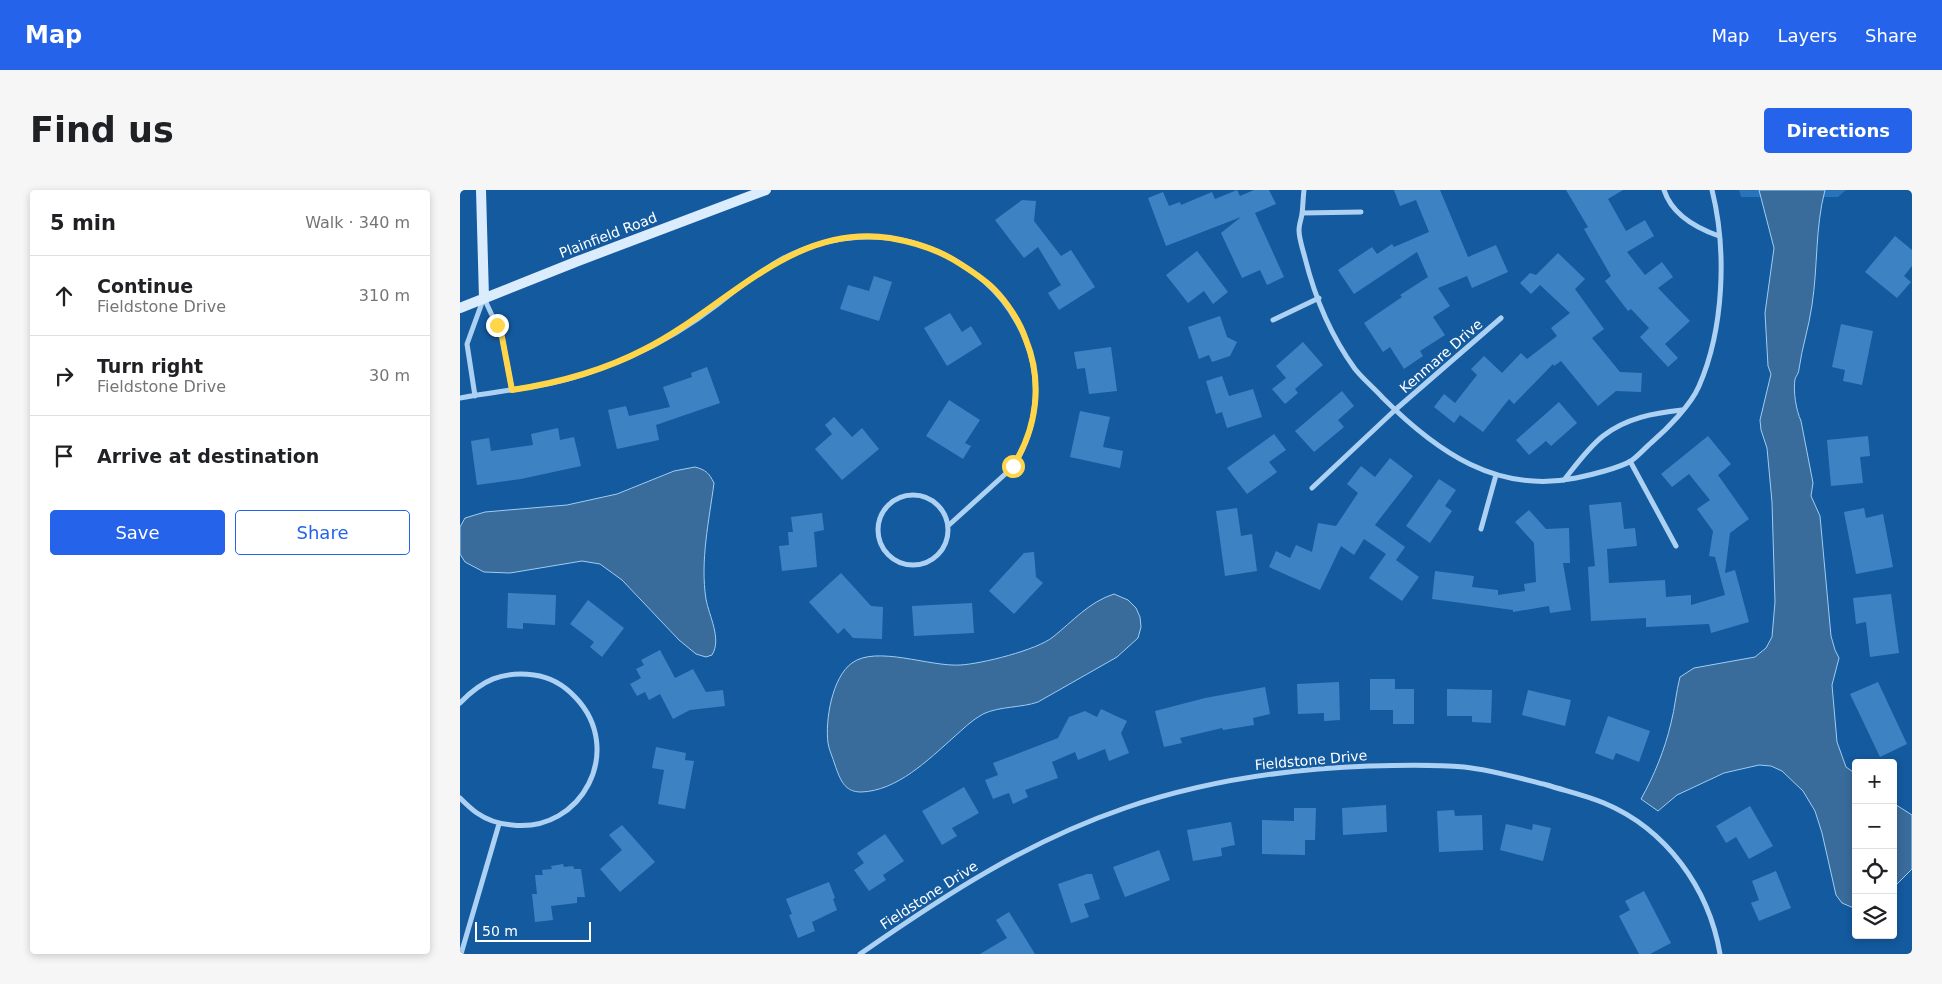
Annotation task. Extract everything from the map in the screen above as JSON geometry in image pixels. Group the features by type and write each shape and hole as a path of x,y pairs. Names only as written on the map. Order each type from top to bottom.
{"main road":[{"path":"481,190 484,298"},
{"name":"Plainfield Road","path":"460,308 766,190"}],"street":[{"name":"Kenmare Drive","path":"1304,190 1299,231 1311,282 1331,332 1356,370 1410,425 1441,449 1468,464 1496,475 1517,480 1540,482 1591,475 1630,461 1659,436 1682,410 1698,387 1718,320 1720,289 1719,236 1717,209 1712,190"},
{"path":"1664,190 1678,215 1700,230 1719,236"},
{"path":"1302,213 1361,212"},
{"path":"460,398 542,385 578,376 638,353 680,330 718,304 740,286 781,260 811,246 845,238 866,237 906,241 929,248 962,265 994,288 1024,334 1034,367 1035,408 1030,432 1013,466 949,525 945,547 929,563 907,566 887,556 877,535 881,514 897,498 920,495 939,505 949,525"},
{"path":"484,298 502,337 512,390"},
{"path":"474,396 467,344 484,298"},
{"path":"1273,320 1319,298"},
{"name":"Kenmare Drive","path":"1312,488 1395,410 1501,318"},
{"path":"1564,480 1584,455 1603,436 1627,422 1654,413 1682,410"},
{"path":"1630,461 1676,546"},
{"path":"1481,529 1496,475"},
{"path":"460,703 473,689 495,677 519,673 543,676 567,688 585,708 596,732 597,758 590,784 574,805 552,820 526,827 500,824 478,814 460,798"},
{"name":"Fieldstone Drive","path":"860,954 950,893 999,864 1073,828 1123,809 1204,786 1263,774 1328,767 1413,764 1462,767 1513,776 1587,796 1605,803 1629,817 1667,845 1692,879 1703,898 1712,920 1720,954"},
{"path":"461,954 500,824"}],"shaded area":[{"path":"1739,190 1846,190 1838,197 1741,197"},
{"path":"1759,190 1825,190 1818,233 1812,305 1794,389 1813,483 1811,496 1820,516 1831,636 1839,658 1832,685 1837,742 1846,767 1852,771 1852,907 1842,903 1836,895 1815,811 1803,791 1782,771 1771,766 1759,765 1724,773 1677,795 1658,811 1641,799 1655,772 1666,743 1680,677 1694,668 1755,657 1766,648 1772,637 1775,602 1772,502 1767,448 1760,420 1771,374 1768,366 1765,313 1774,248"},
{"path":"695,467 707,472 714,483 704,570 706,599 716,642 712,655 706,657 696,654 679,640 622,580 600,564 582,561 510,573 484,572 465,562 460,554 460,527 465,518 485,512 567,505 617,494 674,471"},
{"path":"1114,594 1128,600 1136,608 1140,617 1141,627 1138,638 1117,657 1038,702 983,714 911,773 887,786 861,792 850,790 843,784 829,746 827,734 831,700 839,678 852,663 862,658 889,656 948,665 960,665 1008,656 1045,642 1089,607"},
{"path":"1897,806 1912,815 1912,869 1897,884"}],"building":[{"path":"1237,190 1240,196 1254,190 1269,190 1276,204 1255,213 1284,277 1267,285 1260,270 1242,278 1221,233 1241,217 1166,246 1148,198 1163,192 1169,206 1180,202 1181,205 1212,192 1215,199"},
{"path":"1394,190 1440,190 1468,257 1496,245 1508,272 1472,288 1467,276 1438,288 1450,306 1433,317 1445,335 1420,351 1423,356 1404,369 1390,347 1383,352 1364,323 1402,297 1400,295 1428,277 1417,252 1354,294 1338,270 1372,247 1377,254 1392,244 1394,247 1429,232 1416,200 1400,206"},
{"path":"1566,190 1623,190 1608,199 1626,231 1645,220 1654,236 1627,252 1645,275 1662,262 1673,277 1658,288 1690,321 1665,344 1678,358 1668,367 1640,337 1649,328 1631,309 1628,311 1605,281 1611,276 1584,229 1588,227"},
{"path":"1022,200 1036,201 1034,221 1061,256 1071,250 1095,287 1059,310 1048,293 1061,285 1038,247 1024,258 995,220"},
{"path":"1895,236 1912,250 1912,266 1904,276 1911,282 1897,298 1865,272"},
{"path":"1197,251 1228,292 1213,304 1204,291 1188,303 1166,275"},
{"path":"1558,253 1585,279 1575,289 1604,329 1592,338 1620,372 1642,373 1641,392 1616,391 1598,406 1561,361 1554,366 1553,364 1514,404 1509,399 1483,432 1460,415 1454,423 1434,407 1444,394 1455,403 1477,375 1471,369 1484,356 1502,373 1521,353 1527,359 1557,336 1551,328 1570,313 1540,285 1531,294 1520,283 1530,273 1536,275"},
{"path":"874,276 892,282 879,321 840,309 848,285 869,291"},
{"path":"950,313 962,332 971,326 982,344 947,366 924,328"},
{"path":"1220,316 1227,337 1237,342 1230,356 1212,362 1209,355 1199,359 1188,327"},
{"path":"1841,324 1873,331 1862,385 1843,381 1845,370 1832,367"},
{"path":"1303,342 1323,365 1295,389 1298,393 1285,404 1272,389 1286,378 1276,366"},
{"path":"1111,347 1117,391 1089,394 1085,368 1077,369 1074,352"},
{"path":"707,367 720,403 656,425 659,440 617,449 608,410 626,406 629,416 670,407 663,387 692,377 691,373"},
{"path":"1222,376 1229,396 1253,389 1262,417 1227,428 1222,412 1216,414 1206,381"},
{"path":"1342,391 1354,406 1338,420 1344,427 1314,452 1295,431"},
{"path":"949,400 980,420 965,443 971,446 963,459 926,436"},
{"path":"1559,402 1577,423 1551,446 1546,441 1529,455 1516,440"},
{"path":"1080,411 1110,417 1103,447 1123,451 1120,468 1070,457"},
{"path":"834,417 852,437 862,428 879,449 842,480 815,449 832,434 825,425"},
{"path":"558,428 560,440 574,437 581,466 521,479 477,485 471,441 489,438 491,451 533,445 531,434"},
{"path":"1274,434 1286,450 1269,462 1277,472 1247,494 1227,468"},
{"path":"1708,436 1731,464 1718,475 1749,519 1730,533 1725,573 1735,570 1749,622 1711,633 1709,624 1646,627 1646,618 1591,621 1588,567 1595,566 1589,505 1621,502 1624,529 1635,528 1637,546 1607,549 1609,583 1665,580 1666,597 1691,595 1691,605 1725,595 1715,557 1709,556 1713,531 1697,509 1710,500 1689,474 1672,487 1661,474"},
{"path":"1868,436 1870,456 1860,457 1863,483 1831,486 1827,440"},
{"path":"1390,458 1413,476 1375,525 1405,547 1396,560 1419,577 1402,601 1369,578 1386,554 1364,539 1354,555 1341,546 1320,590 1269,567 1276,551 1290,558 1296,545 1312,552 1318,523 1336,526 1358,493 1347,484 1361,466 1375,477"},
{"path":"1439,479 1456,490 1445,506 1452,511 1430,543 1406,526"},
{"path":"1237,508 1241,536 1252,534 1257,571 1225,576 1216,511"},
{"path":"1864,508 1866,518 1883,514 1893,567 1856,574 1844,512"},
{"path":"1529,510 1546,529 1569,528 1570,563 1563,563 1571,610 1550,613 1549,606 1513,612 1513,610 1432,599 1435,571 1474,576 1472,587 1498,590 1498,595 1525,591 1524,584 1536,582 1534,543 1515,522"},
{"path":"822,513 824,530 814,532 817,567 782,571 779,546 789,545 788,532 793,532 791,517"},
{"path":"1034,552 1036,577 1043,583 1014,614 989,591 1024,553"},
{"path":"841,573 871,606 883,607 882,639 853,638 844,628 838,634 809,602"},
{"path":"508,593 556,595 555,625 523,623 523,629 507,628"},
{"path":"1891,594 1899,653 1870,657 1866,622 1856,624 1853,598"},
{"path":"588,600 624,628 602,657 590,647 594,642 570,624"},
{"path":"972,603 974,633 914,636 912,606"},
{"path":"660,650 675,678 693,669 706,692 723,690 725,706 690,710 673,719 660,694 649,700 645,692 637,696 630,684 641,678 636,669 644,665 641,660"},
{"path":"1370,679 1395,679 1395,689 1414,689 1414,724 1393,724 1393,710 1370,710"},
{"path":"1339,682 1340,720 1324,721 1324,713 1298,714 1297,684"},
{"path":"1878,682 1907,744 1880,757 1850,694"},
{"path":"1265,687 1270,714 1253,718 1254,725 1223,730 1222,728 1180,738 1182,743 1164,747 1155,711 1205,698"},
{"path":"1447,689 1492,690 1491,723 1472,722 1472,716 1447,716"},
{"path":"1528,690 1571,700 1565,726 1522,715"},
{"path":"1101,709 1127,721 1121,733 1129,753 1109,761 1105,749 1078,760 1075,752 1052,762 1058,778 1025,790 1028,797 1013,804 1009,793 993,799 985,780 998,775 993,763 1058,738 1069,717 1085,711 1097,717"},
{"path":"1608,716 1650,731 1639,762 1616,753 1613,760 1595,753"},
{"path":"656,747 686,753 685,760 694,761 685,809 658,804 664,770 652,768"},
{"path":"964,787 979,813 952,828 957,836 942,845 922,811"},
{"path":"1386,805 1387,832 1343,835 1342,808"},
{"path":"1750,806 1773,846 1749,859 1736,837 1726,843 1716,826"},
{"path":"1294,808 1316,808 1315,840 1305,840 1305,855 1262,854 1262,820 1294,821"},
{"path":"1454,810 1455,816 1482,815 1483,850 1439,852 1437,811"},
{"path":"1231,822 1235,845 1221,848 1222,856 1193,861 1187,830"},
{"path":"1506,824 1532,830 1533,824 1551,828 1543,861 1500,850"},
{"path":"622,825 655,862 620,892 600,869 622,850 609,835"},
{"path":"885,834 904,861 883,875 886,880 869,891 854,870 864,863 857,853"},
{"path":"1159,850 1170,880 1125,897 1113,867"},
{"path":"563,864 564,867 573,866 574,869 581,869 585,897 577,897 577,903 551,906 553,920 535,922 532,894 537,894 535,875 543,875 542,870 552,869 551,866"},
{"path":"1776,871 1791,908 1759,921 1751,903 1759,900 1752,881"},
{"path":"1092,874 1100,899 1084,904 1089,917 1071,923 1058,884"},
{"path":"829,882 837,910 812,922 815,931 798,938 789,915 792,914 786,899"},
{"path":"1644,891 1671,943 1650,954 1639,954 1619,916 1630,910 1625,901"},
{"path":"1009,912 1035,954 980,954 1007,938 996,920"}],"route":[{"path":"497,325 502,337 512,390 542,385 578,376 630,357 646,349 697,319 740,286 804,248 845,238 883,237 906,241 947,256 994,288 1024,334 1034,367 1035,408 1030,432 1013,466"}]}
